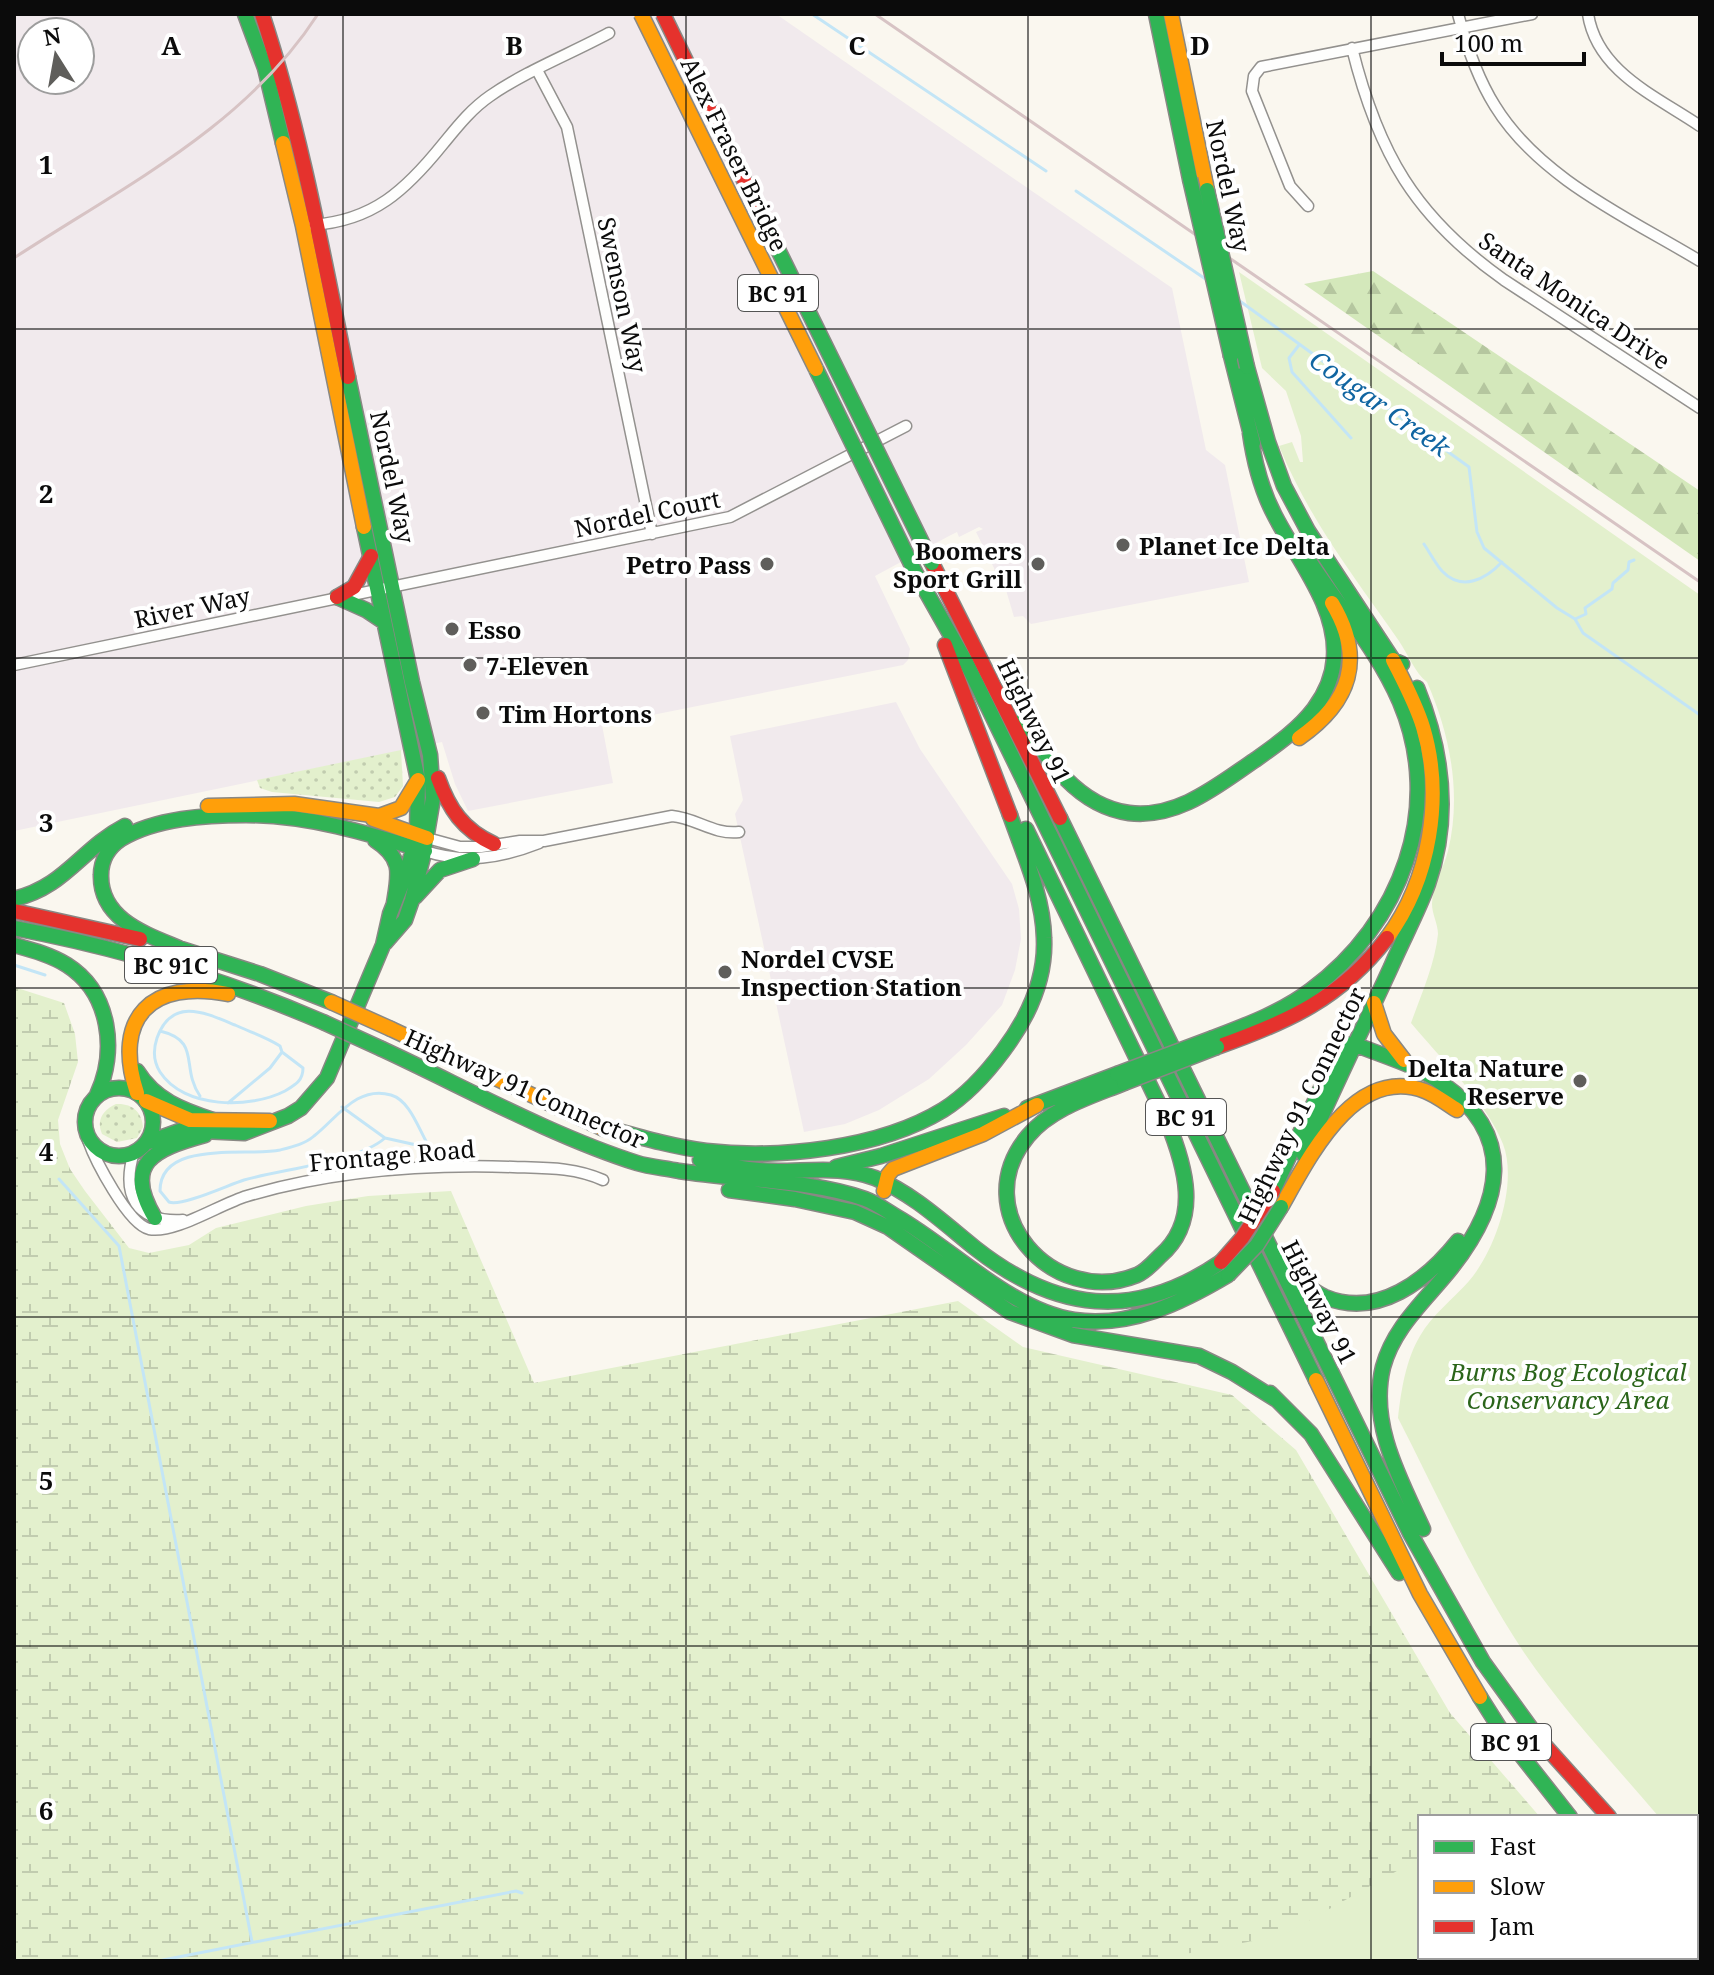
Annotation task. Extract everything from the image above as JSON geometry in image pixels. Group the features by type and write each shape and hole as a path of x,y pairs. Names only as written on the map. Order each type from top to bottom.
{"main road":[{"name":"Nordel Way","path":"149,1142 182,1130 274,1122 301,1108 327,1078 383,945 394,903 420,843 418,780 315,296 310,225 265,68 245,14"},
{"name":"Alex Fraser Bridge","path":"641,14 915,572"},
{"name":"Alex Fraser Bridge","path":"663,14 932,563"},
{"name":"Nordel Way","path":"1156,14 1231,356"},
{"name":"Nordel Way","path":"1171,14 1247,367"},
{"name":"Nordel Way","path":"261,16 283,78 310,225 430,755 433,798 420,843 412,900 405,920 383,945"},
{"name":"Highway 91 Connector","path":"1215,1043 1312,990 1371,934 1391,900 1417,835 1419,799 1417,762 1401,703 1378,661 1315,569 1280,510 1250,433 1231,356"},
{"name":"Highway 91 Connector","path":"14,928 102,946 267,997 569,1136 639,1164 724,1178 829,1189 866,1199 888,1209 1018,1300 1051,1317 1076,1323 1110,1321 1162,1309 1204,1290 1224,1269 1257,1245 1281,1207 1426,888 1441,829 1443,793 1435,736 1415,685 1404,666 1393,660 1324,555 1285,487 1262,424 1247,367"},
{"path":"943,584 988,656 1036,743 1067,784 1086,797 1123,811 1162,812 1205,794 1297,731 1314,711 1330,677 1334,639 1324,609 1263,490 1252,456 1250,433"},
{"path":"337,597 354,587 372,556"},
{"name":"Highway 91","path":"932,563 1265,1243 1439,1585 1473,1646 1511,1703 1607,1815"},
{"path":"1269,750 1284,747 1326,719 1346,682 1350,651 1348,635 1315,569"},
{"path":"593,1124 662,1143 718,1152 764,1153 877,1139 917,1125 945,1109 980,1080 1002,1052 1033,998 1044,955 1042,921 1030,872 985,743 915,572"},
{"name":"Highway 91","path":"915,572 967,664 1420,1594 1499,1727 1568,1815"},
{"path":"337,597 384,622"},
{"path":"985,743 1167,1121 1185,1173 1186,1212 1178,1236 1150,1268 1128,1279 1103,1283 1080,1282 1052,1271 1029,1252 1019,1239 1008,1210 1009,1169 1019,1148 1040,1125 1120,1079 1215,1043 1276,1026 1308,1010 1360,971 1392,935 1414,893 1430,837 1433,775 1417,708 1393,660"},
{"path":"430,755 444,796 457,820 472,834 494,844"},
{"path":"14,899 40,893 58,883 100,840 112,832 161,815 216,804 260,802 307,805 363,815 387,815 401,808 418,780"},
{"path":"363,815 420,843"},
{"path":"179,948 134,928 119,919 110,908 102,891 101,869 107,853 118,842 157,827 225,816 289,817 420,843"},
{"path":"361,832 384,845 395,857 399,874 394,903"},
{"path":"412,900 440,870 473,859"},
{"name":"Highway 91 Connector","path":"14,911 179,948 260,974 391,1029 641,1146 722,1165 776,1171 831,1168 881,1156 1120,1079"},
{"path":"14,945 69,966 95,995 110,1048 108,1069 86,1112 85,1128 88,1140 111,1155 123,1156 149,1142 152,1119 127,1068 126,1049 130,1028 151,1004 187,989 205,989 323,1022"},
{"path":"1374,1003 1380,1031 1388,1044 1419,1071"},
{"path":"141,1014 132,1050 142,1080 153,1093 213,1127"},
{"path":"831,1168 885,1182 902,1191 998,1266 1043,1293 1101,1303 1172,1290 1207,1273 1224,1269 1273,1191 1341,1045 1354,1044 1419,1071 1456,1093 1483,1123 1493,1147 1496,1186 1475,1236 1395,1338 1380,1384 1380,1419 1390,1454 1423,1528 1511,1703"},
{"path":"1265,1243 1303,1281 1327,1297 1354,1304 1386,1300 1432,1269 1465,1230 1482,1196 1483,1151 1469,1121 1441,1097 1411,1087 1380,1089 1354,1101 1340,1115 1281,1207"},
{"path":"97,1095 112,1088 129,1089 142,1097"},
{"name":"Nordel Way","path":"142,1097 190,1120 213,1127"},
{"path":"888,1209 884,1199 885,1182 893,1169 983,1134 1037,1105"},
{"path":"155,1218 140,1189 142,1172 149,1159 171,1144 213,1127"},
{"path":"639,1164 660,1177 855,1212 888,1227 1010,1312 1073,1335 1199,1356 1277,1400"},
{"path":"1076,1323 1169,1339 1205,1349 1247,1372 1300,1421 1323,1451 1458,1662"}],"street":[{"path":"1458,14 1496,108 1534,152 1555,171 1700,261"},
{"path":"1308,206 1290,186 1252,91 1254,76 1261,67 1532,14"},
{"path":"1588,14 1595,41 1625,77 1700,126"},
{"path":"310,225 354,218 382,205 422,170 466,116 490,96 609,33"},
{"name":"Santa Monica Drive","path":"1352,48 1365,99 1379,134 1404,179 1437,225 1494,273 1700,408"},
{"name":"Swenson Way","path":"537,70 567,127 652,534"},
{"name":"Nordel Court","path":"378,589 730,517 906,426"},
{"name":"River Way","path":"14,665 378,589"},
{"path":"420,843 470,848 544,841 672,816 720,833 739,832"},
{"path":"420,843 454,859 473,859 520,850 544,841"},
{"name":"Frontage Road","path":"88,1140 106,1176 141,1226 161,1229 269,1191 404,1169 466,1166 559,1168 581,1171 603,1180"},
{"path":"134,1152 129,1176 131,1194 138,1207 155,1218"},
{"name":"Frontage Road","path":"155,1218 189,1219"}],"shaded area":[{"path":"14,14 776,14 1172,288 1206,450 1225,465 1249,582 1031,624 1023,616 1014,617 1006,590 999,591 994,568 976,532 983,529 979,527 959,537 957,532 875,576 910,649 908,660 903,665 602,725 613,783 468,811 455,784 442,742 14,831"},
{"path":"896,702 920,749 1012,884 1019,909 1021,939 1015,970 1002,1005 966,1045 929,1079 879,1110 845,1124 804,1132 735,814 743,800 730,736"}],"green space":[{"path":"1373,271 1700,491 1700,561 1304,284"},
{"name":"Burns Bog Ecological Conservancy Area","path":"1239,272 1700,595 1700,1865 1698,1815 1657,1815 1571,1715 1523,1651 1472,1565 1398,1418 1405,1376 1415,1345 1430,1321 1479,1268 1496,1234 1506,1196 1507,1160 1503,1144 1486,1113 1411,1023 1434,957 1438,930 1432,908 1433,897 1452,830 1454,786 1442,722 1427,682 1333,547 1304,499 1279,446 1292,442 1300,462 1303,462 1301,436 1286,391 1262,368"},
{"path":"401,750 403,786 395,797 379,802 272,792 260,788 257,780"},
{"path":"14,987 64,1003 75,1034 78,1062 58,1120 60,1144 70,1169 129,1248 149,1253 189,1245 216,1228 306,1206 368,1196 451,1191 534,1383 958,1301 1023,1347 1232,1395 1296,1450 1450,1713 1538,1815 1418,1815 1418,1959 1670,1961 14,1961"},
{"path":"116,1104 127,1105 138,1113 143,1127 137,1138 117,1142 102,1134 102,1116"},
{"path":"1418,1859 1418,1959 1541,1961 1149,1961 1283,1935"}],"waterway":[{"name":"Cougar Creek","path":"812,14 1046,171"},
{"name":"Cougar Creek","path":"1076,191 1207,280"},
{"name":"Cougar Creek","path":"1237,299 1469,467 1477,532 1484,548 1575,619 1583,633 1700,715"},
{"path":"1299,345 1289,358 1292,372 1351,438"},
{"path":"1424,544 1442,571 1458,581 1481,578 1502,562"},
{"path":"1575,619 1586,614 1585,608 1612,589 1613,583 1634,560"},
{"path":"14,965 45,975"},
{"path":"228,1103 270,1068 282,1052 280,1046 202,1013 181,1012 171,1017 157,1038 154,1051 156,1064 171,1084 201,1099 218,1102 236,1103 271,1097 285,1091 300,1079 303,1068 282,1052"},
{"path":"160,1031 173,1035 186,1048 191,1075 200,1096"},
{"path":"385,1138 339,1159 244,1180 184,1201 169,1202 160,1191 164,1175 174,1164 189,1157 228,1152 265,1152 298,1145 314,1136 348,1105 379,1093 391,1095 404,1103 430,1148"},
{"path":"342,1107 385,1138 430,1148"},
{"path":"59,1179 119,1246 252,1942"},
{"path":"158,1961 516,1891 522,1893"}],"railway":[{"path":"14,258 139,179 219,122 255,90 288,54 318,14"},
{"path":"875,14 1700,582"}],"traffic: fast":[{"path":"245,14 265,68 283,143"},
{"path":"1156,14 1190,179"},
{"path":"1190,179 1231,356"},
{"path":"1207,190 1247,367"},
{"path":"760,213 932,563"},
{"path":"1231,356 1253,443"},
{"path":"1247,367 1284,486 1308,531 1393,660 1402,664"},
{"path":"816,369 915,572"},
{"path":"348,377 430,755 433,798 412,900 405,920 385,943"},
{"path":"1023,720 1054,765 1079,791 1111,809 1147,813 1181,805 1212,789 1279,743 1314,709 1328,685 1333,665 1329,620 1314,583 1269,504 1250,433"},
{"path":"149,1142 182,1130 244,1133 301,1108 327,1078 383,945 417,834 418,780 364,527"},
{"path":"1213,1038 1288,1005 1343,963 1369,932 1391,898 1406,861 1415,822 1418,782 1413,742 1400,702 1369,646 1308,559"},
{"path":"915,572 967,664 1316,1380"},
{"path":"337,597 384,622"},
{"path":"1304,1155 1420,905 1435,859 1440,835 1441,785 1433,736 1417,688"},
{"path":"179,948 127,923 116,914 103,890 101,869 106,854 121,839 150,826 198,817 231,815 292,818 337,826 425,851"},
{"path":"593,1124 706,1151 796,1152 889,1134 952,1104 983,1076 1012,1039 1033,998 1042,968 1044,938 1040,907 1010,815"},
{"path":"1060,818 1410,1533 1483,1662 1538,1738"},
{"path":"14,899 47,886 96,845 125,826"},
{"path":"1026,829 1167,1121 1184,1174 1186,1192 1181,1226 1173,1242 1146,1270 1106,1282 1076,1278 1049,1266 1027,1246 1013,1222 1007,1194 1011,1165 1028,1136 1048,1118 1124,1083"},
{"path":"375,840 395,860 397,883 394,903"},
{"path":"415,897 440,870 473,859"},
{"path":"14,928 171,966 323,1022"},
{"path":"14,945 67,965 93,991 101,1007 108,1042 107,1060 97,1095"},
{"path":"169,945 260,974 331,1002"},
{"path":"323,1022 382,1049"},
{"path":"1117,1074 1213,1038"},
{"path":"1273,1191 1341,1045 1354,1044 1433,1077 1467,1104 1483,1126 1492,1148 1494,1171 1491,1195 1482,1219 1452,1267 1395,1339 1383,1367 1380,1388 1383,1430 1405,1491 1423,1529"},
{"path":"1124,1083 1217,1047"},
{"path":"382,1049 541,1125 637,1163 822,1188 865,1199 918,1230 1005,1292 1051,1314 1095,1322 1135,1317 1173,1304 1228,1275"},
{"path":"137,1071 161,1097 213,1120"},
{"path":"1027,1108 1117,1074"},
{"path":"119,1088 132,1090 143,1098 151,1109 153,1122 151,1135 143,1146 132,1154 119,1156 106,1154 95,1146 87,1135 85,1122 87,1109 95,1098 106,1090 119,1088"},
{"path":"836,1167 881,1156 1004,1116"},
{"path":"155,1218 142,1184 148,1161 171,1146 205,1135"},
{"path":"700,1160 758,1170 839,1171 875,1178 915,1200 1005,1269 1065,1296 1095,1301 1126,1301 1157,1294 1189,1281 1221,1262"},
{"path":"729,1190 795,1199 855,1212 888,1227 1010,1312 1073,1335 1199,1356 1277,1400"},
{"path":"1228,1275 1257,1245 1281,1207"},
{"path":"1278,1257 1318,1294 1345,1303 1364,1303 1400,1292 1416,1282 1458,1241"},
{"path":"1270,1393 1311,1434 1399,1573"},
{"path":"1480,1697 1499,1727 1568,1815"}],"traffic: slow":[{"path":"641,14 816,369"},
{"path":"1171,14 1207,190"},
{"path":"283,143 303,226 364,527"},
{"path":"1299,738 1331,709 1347,678 1350,660 1348,642 1332,603"},
{"path":"1387,938 1414,890 1423,864 1432,809 1429,753 1423,727 1393,660"},
{"path":"208,806 294,804 379,816 401,808 418,780"},
{"path":"373,819 427,838"},
{"path":"137,1093 130,1043 135,1024 145,1009 159,999 178,992 228,994"},
{"path":"331,1002 391,1029"},
{"path":"1374,1003 1384,1034 1404,1060"},
{"path":"391,1029 604,1129"},
{"path":"1281,1207 1305,1164 1337,1120 1376,1091 1400,1086 1425,1091 1457,1110"},
{"path":"146,1101 190,1120 270,1121"},
{"path":"884,1191 893,1169 983,1134 1037,1105"},
{"path":"1316,1380 1420,1594 1480,1697"}],"traffic: jam":[{"path":"262,14 300,149 348,377"},
{"path":"663,14 760,213"},
{"path":"337,597 354,587 371,556"},
{"path":"932,563 1060,818"},
{"path":"945,645 1010,815"},
{"path":"438,778 458,817 474,832 494,844"},
{"path":"14,911 140,939"},
{"path":"1217,1047 1290,1018 1311,1006 1351,977 1387,938"},
{"path":"1221,1262 1242,1238 1273,1191"},
{"path":"1538,1738 1607,1815"}],"place":[{"name":"Planet Ice Delta","path":"1123,545"},
{"name":"Petro Pass","path":"767,564"},
{"name":"Boomers Sport Grill","path":"1038,564"},
{"name":"Esso","path":"452,629"},
{"name":"7-Eleven","path":"470,665"},
{"name":"Tim Hortons","path":"483,713"},
{"name":"Nordel CVSE Inspection Station","path":"725,972"},
{"name":"Delta Nature Reserve","path":"1580,1081"}]}
